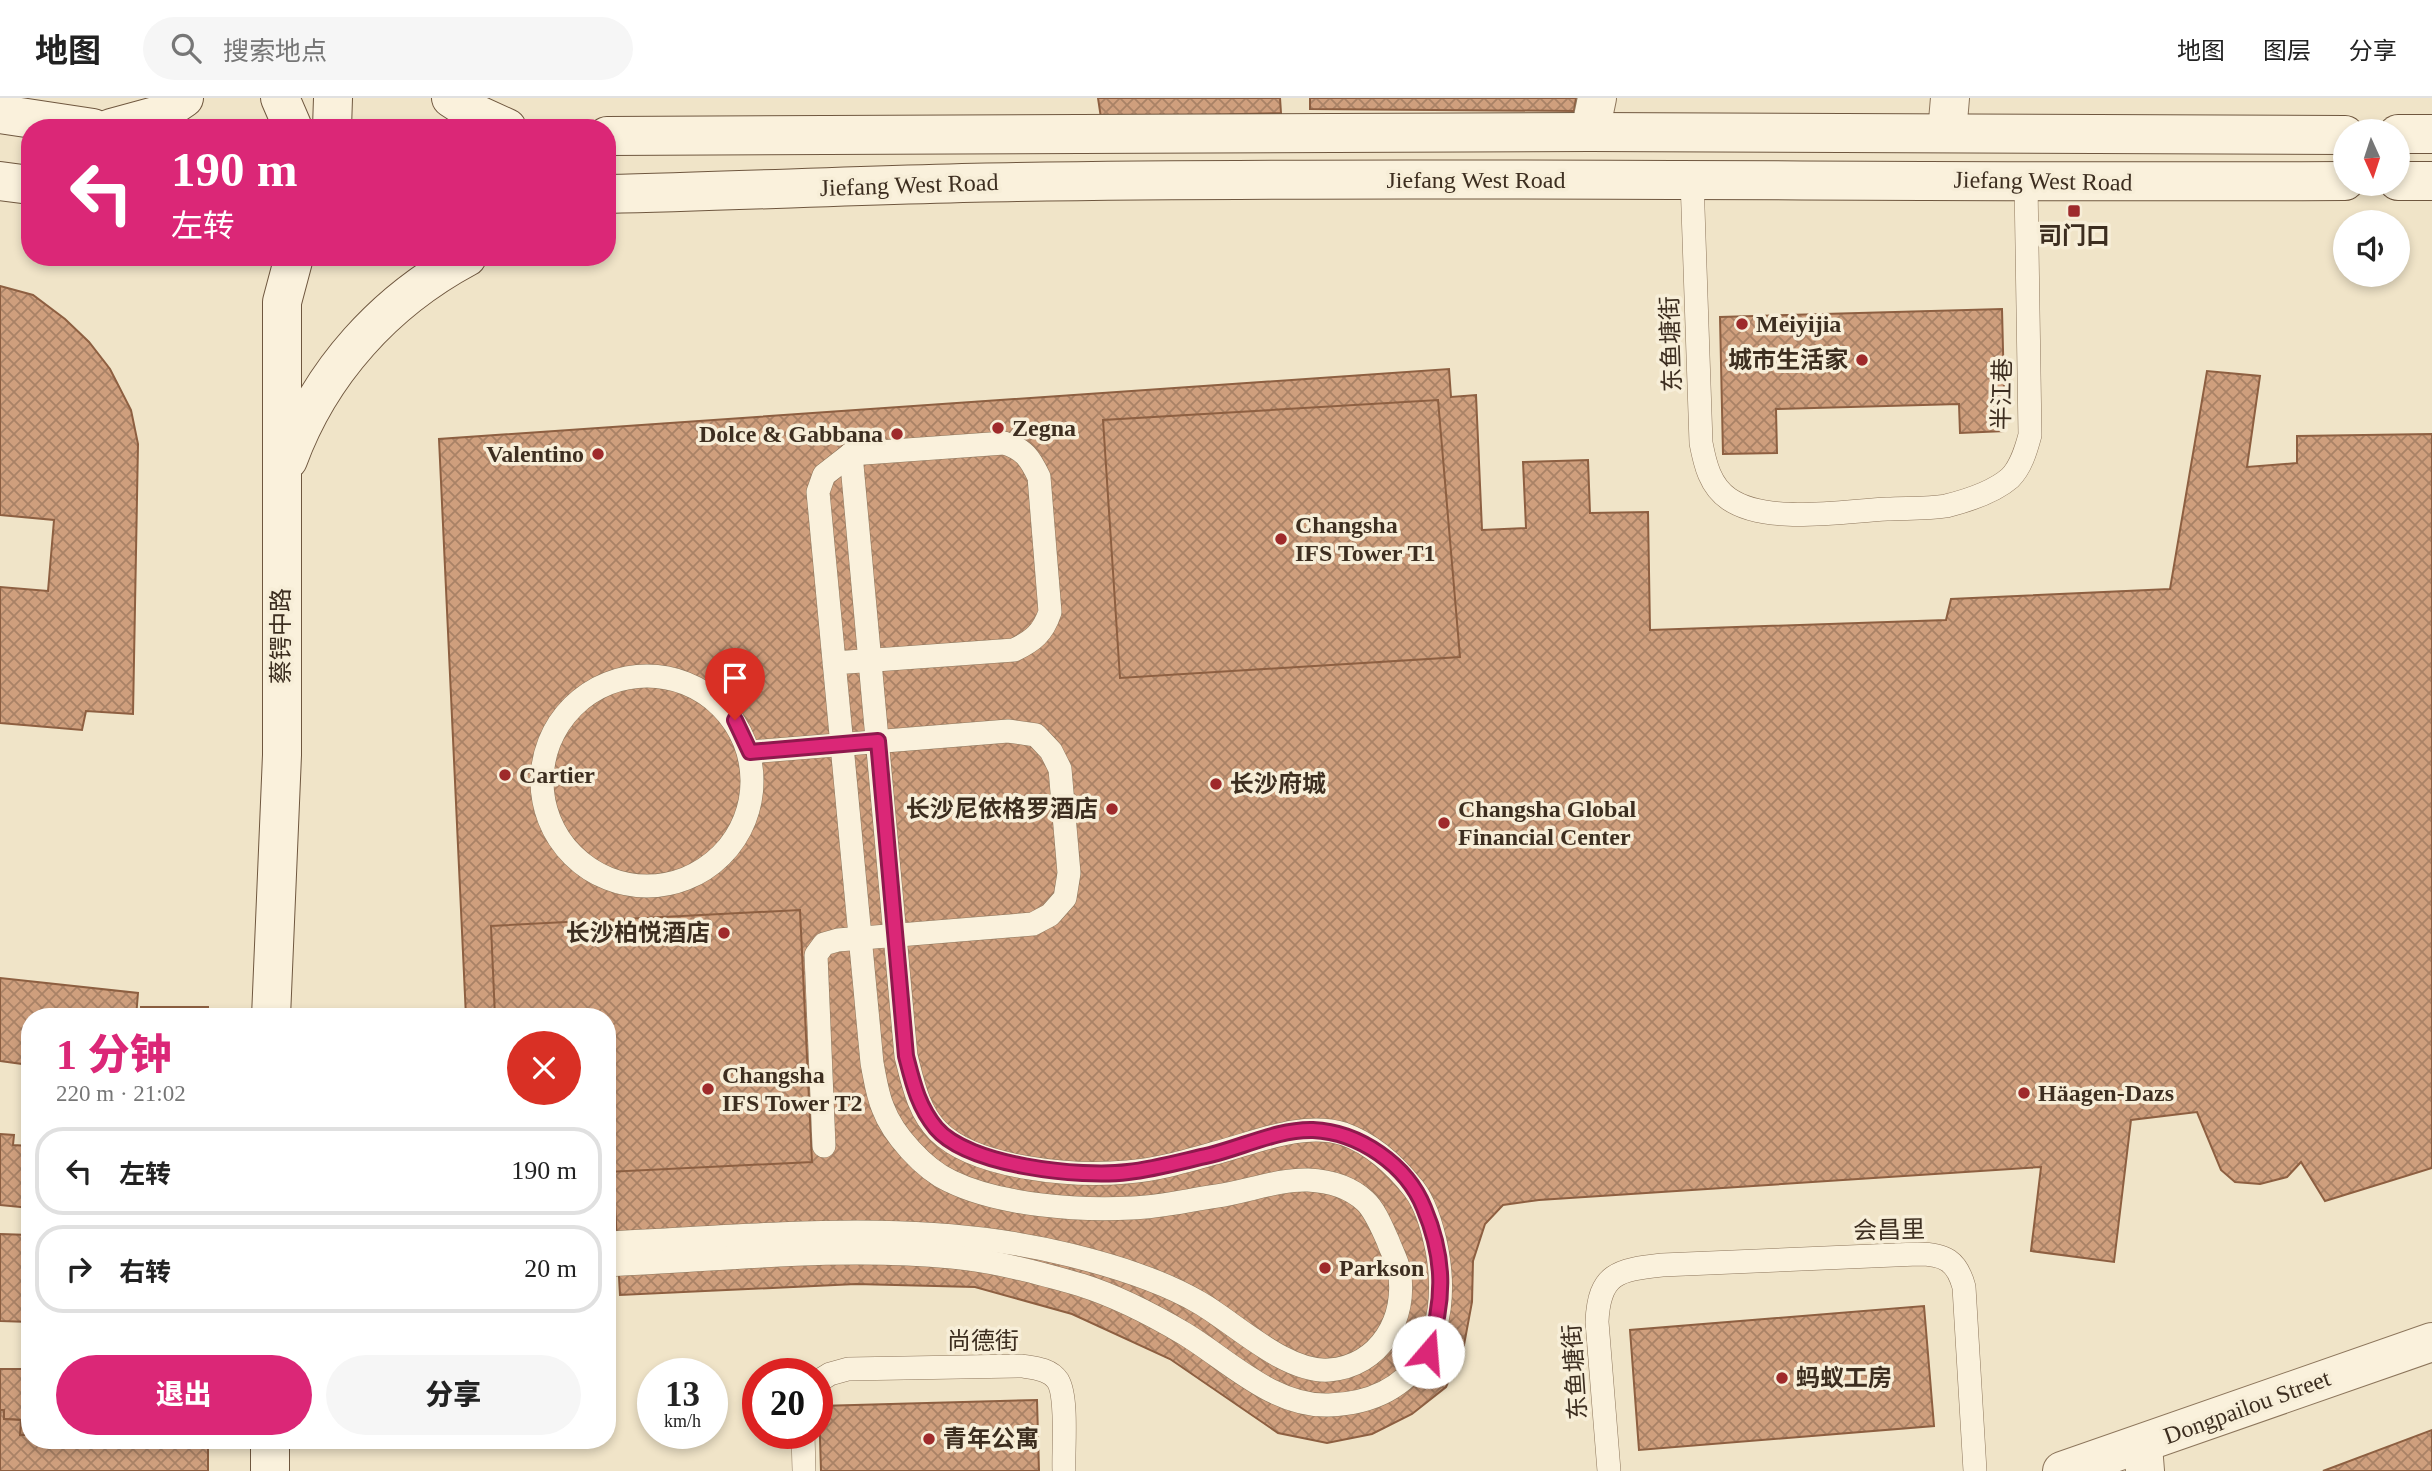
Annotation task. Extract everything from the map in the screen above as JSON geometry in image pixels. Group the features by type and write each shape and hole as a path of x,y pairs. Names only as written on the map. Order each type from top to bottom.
{"main road":[{"path":"144,119 159,115 184,98"},
{"path":"280,98 289,119"},
{"path":"332,119 333,98"},
{"path":"451,98 488,119"},
{"path":"0,114 33,119"},
{"name":"Jiefang West Road","path":"616,136 1594,115 1948,115 2333,134"},
{"path":"2410,134 2432,134"},
{"name":"Jiefang West Road","path":"616,195 995,182 1692,179 2026,183 2333,181"},
{"path":"0,181 21,184"},
{"path":"2410,181 2432,181"},
{"path":"276,266 282,302"},
{"name":"蔡锷中路","path":"271,1008 282,755 282,302 292,266"},
{"path":"282,479 297,436 315,402 359,342 409,294 453,266"},
{"name":"Dongpailou Street","path":"2063,1471 2144,1458 2432,1342"},
{"path":"270,1449 270,1471"}],"lane":[{"name":"东鱼塘街","path":"1692,179 1701,443 1706,467 1716,485 1728,498"},
{"name":"半江巷","path":"1728,498 1747,508 1797,514 1945,506 1993,489 2010,478 2023,459 2030,435 2026,183"},
{"path":"616,1243 851,1233 953,1236 1068,1255 1146,1278 1200,1303 1247,1336 1294,1362 1328,1370 1363,1361 1391,1334 1400,1304 1399,1269 1383,1230 1365,1201 1336,1183 1302,1180 1237,1193 1132,1208 1046,1205 995,1196 947,1181 910,1150 883,1110 872,1063 859,939 818,492 824,475 851,454 1004,443 1020,447 1032,461 1039,477 1050,612 1045,628 1031,642 1014,650 834,663"},
{"path":"616,1265 854,1254 953,1257 1022,1269 1097,1291 1182,1332 1294,1403 1328,1405 1367,1401 1402,1383 1428,1352 1440,1316 1441,1274 1433,1228 1419,1195 1396,1168 1371,1148 1343,1134 1310,1130 1127,1172 1045,1170 998,1160 963,1148 938,1130 917,1100 906,1056 851,454"},
{"path":"643,675 678,679 710,695 735,720 750,752 754,787 746,821 728,850 701,872 669,885 634,886 601,876 572,856 552,828 541,795 542,760 555,727 578,700 608,682 643,675"},
{"path":"750,752 1008,731 1036,735 1051,751 1060,769 1069,873 1065,898 1050,915 1034,924 895,935 824,944 816,955 824,1146"},
{"name":"会昌里","path":"1615,1275 1627,1269 1662,1265 1918,1254 1934,1254 1951,1260 1960,1273 1964,1287 1975,1471"},
{"name":"东鱼塘街","path":"1609,1471 1597,1322 1598,1300 1604,1285 1615,1275"},
{"name":"尚德街","path":"833,1373 848,1369 1023,1366 1046,1370 1057,1380 1062,1396 1064,1471"},
{"path":"803,1449 804,1471"}],"building":[{"path":"1098,98 1280,98 1281,113 1101,118"},
{"path":"1310,98 1576,98 1574,111 1310,109"},
{"path":"0,286 33,295 65,319 89,342 110,369 131,410 138,444 133,714 86,711 82,730 0,723 0,587 48,591 54,520 0,515"},
{"name":"城市生活家","path":"2002,309 2005,431 1960,433 1959,404 1776,409 1777,453 1723,454 1720,317"},
{"name":"Changsha Global Financial Center","path":"1449,369 1451,397 1476,395 1482,530 1526,528 1523,462 1588,460 1590,513 1648,512 1650,630 1946,620 1951,599 2170,589 2207,371 2260,376 2247,467 2297,463 2297,436 2432,434 2432,1168 2325,1201 2301,1162 2287,1177 2260,1184 2235,1182 2221,1170 2197,1112 2131,1120 2114,1262 2031,1251 2041,1167 1539,1200 1503,1205 1485,1224 1473,1261 1472,1302 1464,1345 1446,1387 1412,1414 1372,1434 1327,1443 1278,1433 1170,1359 1072,1314 975,1287 856,1284 620,1295 616,1223 616,1008 466,1008 439,439"},
{"name":"Changsha IFS Tower T1","path":"1438,400 1460,657 1120,678 1103,420"},
{"name":"Changsha IFS Tower T2","path":"800,910 812,1162 616,1172 616,1008 495,1008 491,926"},
{"path":"0,978 138,993 137,1008 21,1008 21,1064 0,1061"},
{"path":"141,1007 208,1007 208,1008"},
{"path":"0,1134 14,1135 13,1145 21,1145 21,1207 0,1205"},
{"path":"0,1234 21,1235 21,1322 0,1321"},
{"name":"蚂蚁工房","path":"1924,1306 1934,1426 1639,1450 1630,1330"},
{"path":"0,1369 21,1369 21,1420 4,1419 4,1410 0,1410"},
{"name":"青年公寓","path":"1037,1400 1039,1471 821,1471 820,1449 833,1449 833,1406"},
{"path":"0,1410 4,1410 4,1419 21,1420 21,1449 208,1449 208,1471 0,1471"},
{"path":"2432,1430 2432,1471 2323,1471"}],"place":[{"name":"司门口","path":"2074,211"},
{"name":"Meiyijia","path":"1742,324"},
{"name":"城市生活家","path":"1862,360"},
{"name":"Zegna","path":"998,428"},
{"name":"Dolce & Gabbana","path":"897,434"},
{"name":"Valentino","path":"598,454"},
{"name":"Changsha IFS Tower T1","path":"1281,539"},
{"name":"Cartier","path":"505,775"},
{"name":"长沙府城","path":"1216,784"},
{"name":"长沙尼依格罗酒店","path":"1112,809"},
{"name":"Changsha Global Financial Center","path":"1444,823"},
{"name":"长沙柏悦酒店","path":"724,933"},
{"name":"Changsha IFS Tower T2","path":"708,1089"},
{"name":"Häagen-Dazs","path":"2024,1093"},
{"name":"Parkson","path":"1325,1268"},
{"name":"蚂蚁工房","path":"1782,1378"},
{"name":"青年公寓","path":"929,1439"}],"route":[{"path":"735,720 750,752 878,741 906,1056 917,1100 938,1130 963,1148 998,1160 1045,1170 1127,1172 1310,1130 1343,1134 1371,1148 1396,1168 1419,1195 1433,1228 1441,1274 1440,1316 1428,1352"}]}
